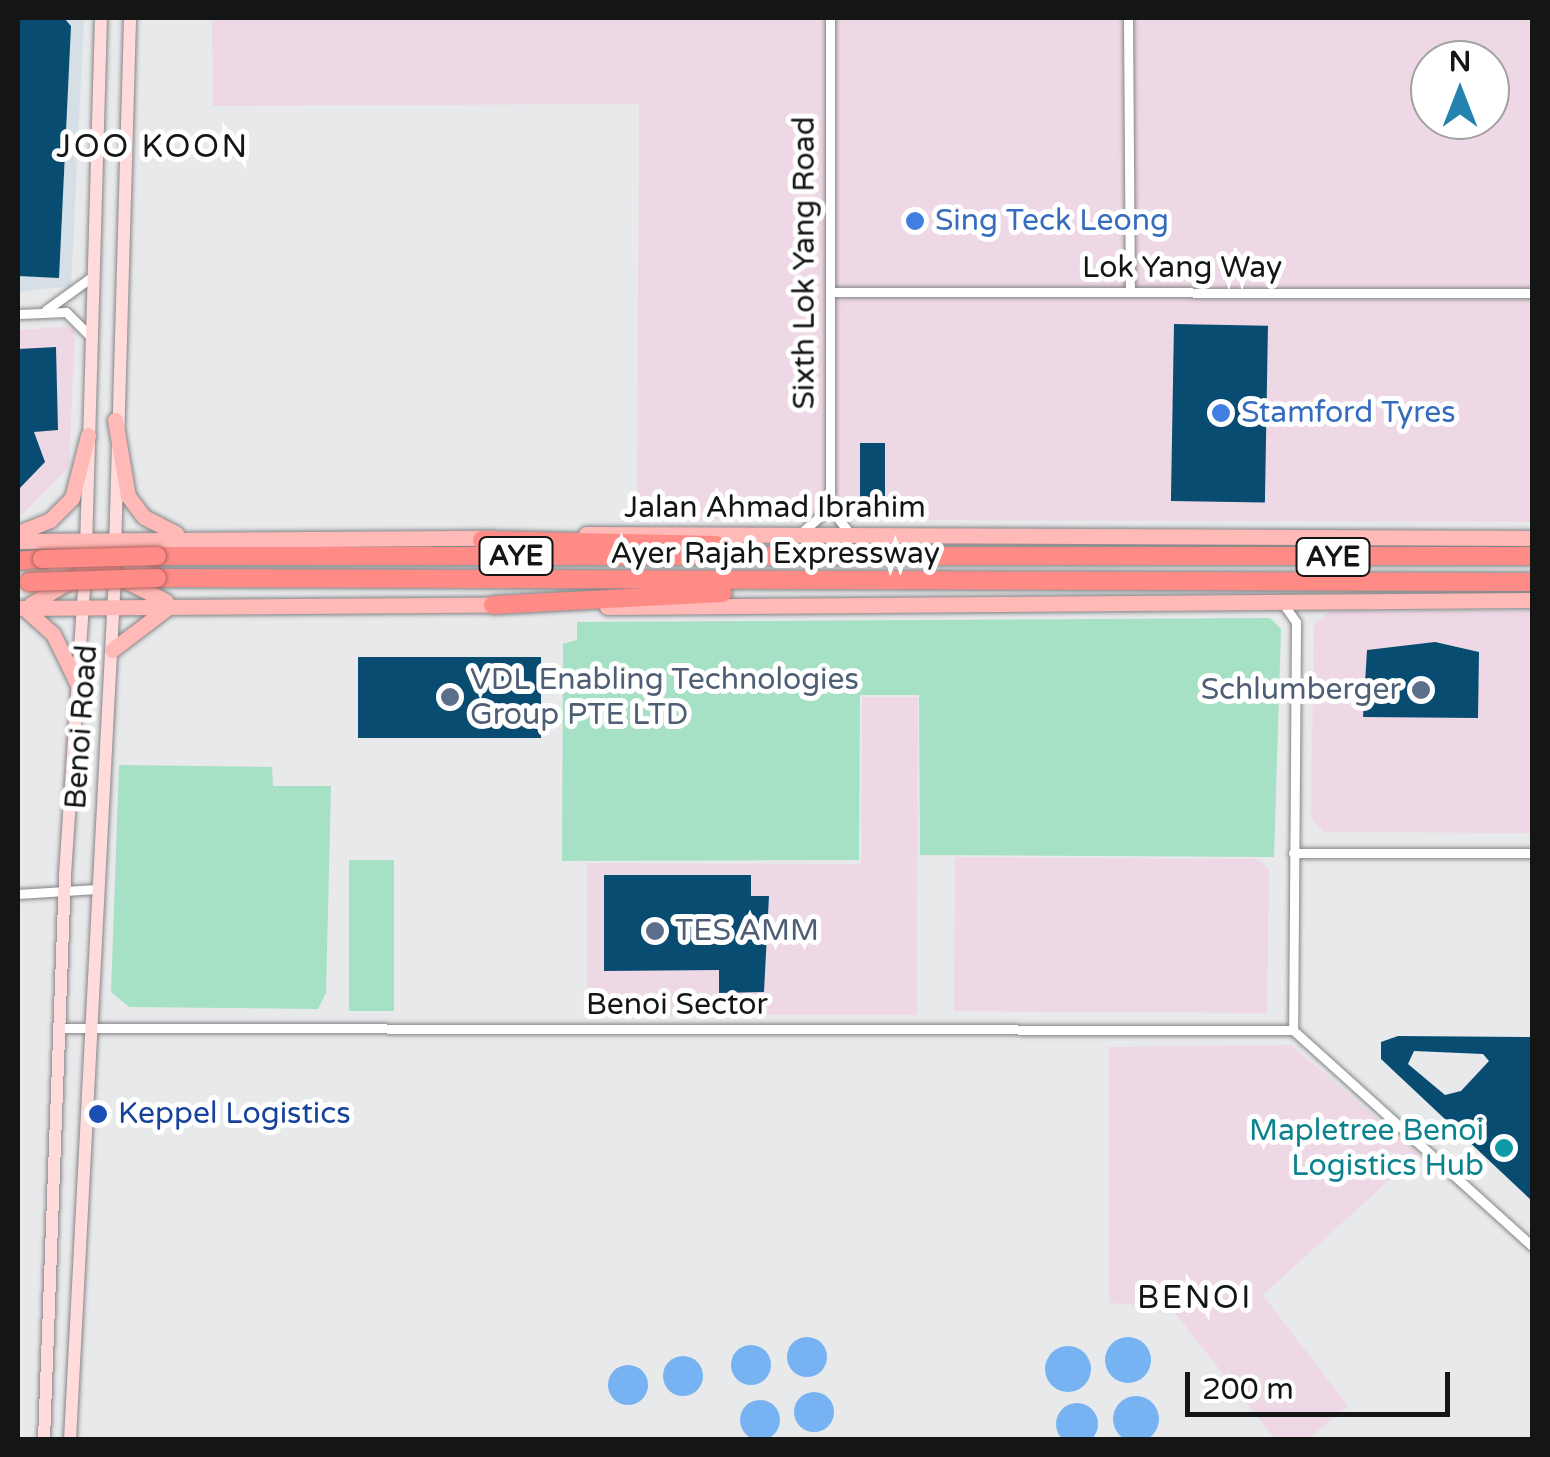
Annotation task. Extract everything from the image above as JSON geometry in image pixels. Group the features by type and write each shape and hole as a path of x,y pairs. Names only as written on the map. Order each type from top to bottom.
{"highway":[{"path":"482,540 876,557"},
{"name":"Ayer Rajah Expressway","path":"18,562 156,556 1532,556"},
{"name":"Ayer Rajah Expressway","path":"23,583 156,578 767,584 1532,582"},
{"path":"493,605 696,596 767,584"}],"main road":[{"name":"Benoi Road","path":"70,1440 96,888 116,605 101,563 88,435 101,18"},
{"name":"Benoi Road","path":"44,1440 65,891 85,606 101,563 115,420 130,18"},
{"path":"115,420 134,508 158,528 188,536"},
{"path":"18,533 50,520 72,498 88,435"},
{"name":"Jalan Ahmad Ibrahim","path":"18,541 46,540 101,563 164,537 188,536 482,540 796,535 1532,538"},
{"path":"20,608 101,563 164,537"},
{"path":"101,563 174,604"},
{"path":"20,608 174,604 1532,600"},
{"path":"112,650 174,604"},
{"path":"20,608 53,634 80,689"}],"street":[{"name":"Sixth Lok Yang Road","path":"830,18 830,508"},
{"path":"1128,18 1130,291"},
{"path":"44,312 93,275"},
{"name":"Lok Yang Way","path":"830,292 1532,293"},
{"path":"18,314 74,316 91,338"},
{"path":"796,535 830,508 842,528 861,536"},
{"path":"1280,600 1296,622 1293,1030 1532,1246"},
{"path":"1296,622 1312,601"},
{"path":"1294,853 1532,852"},
{"path":"18,894 96,888"},
{"name":"Benoi Sector","path":"60,1028 1293,1030"}],"shaded area":[{"path":"18,18 84,18 71,286 18,292"},
{"path":"212,18 1532,18 1532,522 637,519 639,104 213,106"},
{"path":"75,326 69,467 18,519 18,330"},
{"path":"1330,611 1532,611 1532,833 1323,832 1311,817 1314,624"},
{"path":"862,697 918,697 917,1015 587,1015 587,863 861,864"},
{"path":"955,857 1257,859 1269,869 1267,1013 954,1011"},
{"path":"1291,1045 1418,1154 1263,1295 1348,1406 1307,1440 1275,1439 1170,1307 1109,1303 1109,1047"}],"green space":[{"path":"1270,618 1281,629 1274,857 920,855 919,695 860,695 859,860 562,861 563,644 577,640 577,622"},
{"path":"119,765 272,767 273,786 331,786 326,993 318,1009 129,1007 111,992"},
{"path":"349,860 394,860 394,1011 349,1011"}],"water":[{"path":"807,1337 821,1343 827,1357 821,1371 807,1377 793,1371 787,1357 793,1343"},
{"path":"1128,1337 1144,1344 1151,1360 1144,1376 1128,1383 1112,1376 1105,1360 1112,1344"},
{"path":"751,1345 765,1351 771,1365 765,1379 751,1385 737,1379 731,1365 737,1351"},
{"path":"1068,1346 1084,1353 1091,1369 1084,1385 1068,1392 1052,1385 1045,1369 1052,1353"},
{"path":"683,1356 697,1362 703,1376 697,1390 683,1396 669,1390 663,1376 669,1362"},
{"path":"628,1365 642,1371 648,1385 642,1399 628,1405 614,1399 608,1385 614,1371"},
{"path":"814,1392 828,1398 834,1412 828,1426 814,1432 800,1426 794,1412 800,1398"},
{"path":"1136,1396 1152,1403 1159,1419 1152,1435 1136,1442 1120,1435 1113,1419 1120,1403"},
{"path":"760,1400 774,1406 780,1420 774,1434 760,1440 746,1434 740,1420 746,1406"},
{"path":"1077,1403 1092,1409 1098,1424 1092,1439 1077,1445 1062,1439 1056,1424 1062,1409"}],"building":[{"path":"18,18 64,18 71,26 59,278 18,276"},
{"name":"Stamford Tyres","path":"1174,324 1268,326 1265,503 1171,501"},
{"path":"56,347 58,430 34,432 45,462 18,490 18,349"},
{"path":"860,443 885,443 885,510 860,510"},
{"name":"Schlumberger","path":"1435,642 1479,652 1478,718 1363,717 1367,650"},
{"name":"VDL Enabling Technologies Group PTE LTD","path":"358,657 541,657 541,738 358,738"},
{"name":"TES AMM","path":"604,875 751,875 751,896 769,896 764,992 719,993 719,970 604,971"},
{"name":"Mapletree Benoi Logistics Hub","path":"1398,1036 1532,1037 1532,1201 1381,1059 1381,1042","holes":["1414,1051 1483,1054 1489,1061 1461,1091 1445,1095 1408,1064"]}],"place":[{"name":"Sing Teck Leong","path":"915,221"},
{"name":"Stamford Tyres","path":"1221,413"},
{"name":"Schlumberger","path":"1421,690"},
{"name":"VDL Enabling Technologies Group PTE LTD","path":"450,697"},
{"name":"TES AMM","path":"655,931"},
{"name":"Keppel Logistics","path":"98,1114"},
{"name":"Mapletree Benoi Logistics Hub","path":"1504,1148"}],"district":[{"name":"JOO KOON","path":"153,147"},
{"name":"BENOI","path":"1195,1298"}]}
